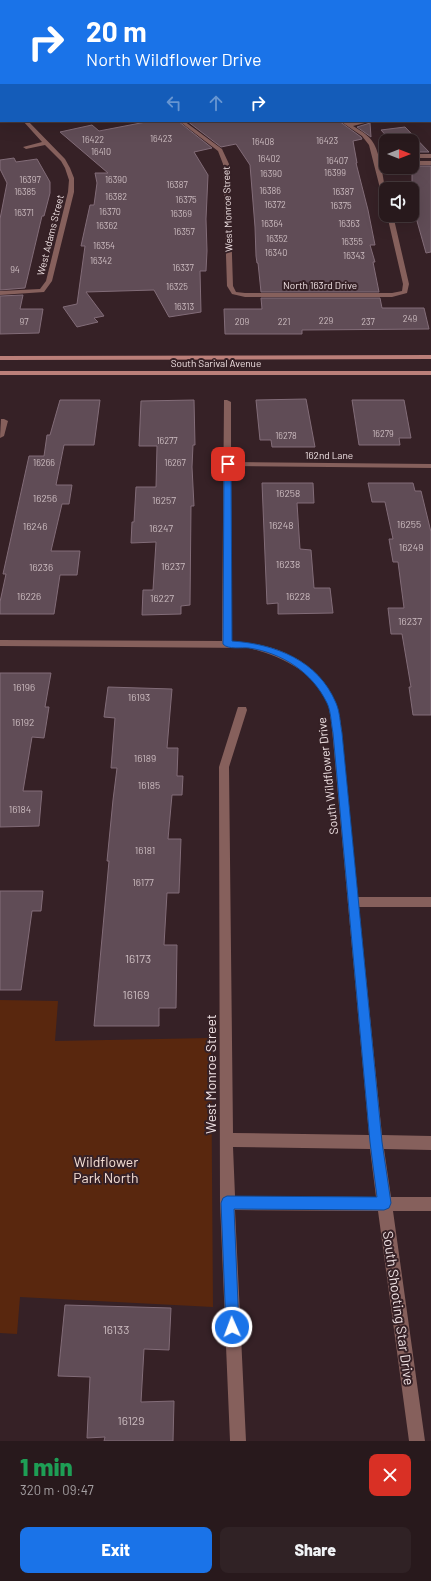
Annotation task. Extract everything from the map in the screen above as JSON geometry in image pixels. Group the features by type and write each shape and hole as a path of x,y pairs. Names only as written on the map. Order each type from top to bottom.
{"main road":[{"name":"South Sarival Avenue","path":"0,358 431,357"},
{"name":"South Sarival Avenue","path":"0,373 431,373"}],"street":[{"name":"West Adams Street","path":"0,293 42,291 49,281 71,192 71,178 68,168 57,153 26,122"},
{"name":"West Monroe Street","path":"182,122 220,150 226,164 230,286 234,293"},
{"path":"344,122 364,135 372,145 378,156 383,182"},
{"path":"349,125 366,122"},
{"path":"26,147 46,143"},
{"path":"419,156 431,156"},
{"path":"419,163 431,163"},
{"name":"North 163rd Drive","path":"234,293 245,295 392,295 405,292 406,284 392,222"},
{"path":"227,402 227,644"},
{"path":"0,436 4,421"},
{"name":"162nd Lane","path":"228,464 431,466"},
{"name":"South Wildflower Drive","path":"0,643 249,645 270,650 297,662 318,680 332,703 337,733 376,1142 381,1175"},
{"name":"West Monroe Street","path":"238,1441 227,1203 224,767 242,710"},
{"path":"353,902 431,902"},
{"path":"226,1140 431,1143"},
{"name":"South Shooting Star Drive","path":"381,1175 417,1441"},
{"path":"227,1203 431,1204"}],"green space":[{"name":"Wildflower Park North","path":"0,1000 58,1001 55,1041 211,1038 213,1307 20,1297 17,1334 0,1333"}],"building":[{"path":"146,122 179,122 212,148 194,152 208,175 206,271 200,271 201,312 169,317 154,290 86,292 104,316 94,318 98,322 77,327 63,307 77,304 85,246 81,246 90,205 94,205 97,183 95,173 108,173 60,132 92,125 99,131"},
{"path":"188,122 340,122 361,137 362,139 353,141 356,163 375,245 370,245 375,262 373,262 379,292 261,292 256,256 250,165 236,144 221,147"},
{"path":"370,123 371,137 357,127"},
{"path":"405,127 412,134 385,134 381,130"},
{"path":"419,142 429,152 419,152"},
{"path":"14,158 16,162 37,159 50,182 50,193 44,216 42,216 25,288 0,290 0,219 7,183 0,169 0,160"},
{"path":"419,166 431,166 431,252 426,253 417,222 419,222 419,182 412,182 412,174 419,174"},
{"path":"23,295 20,309 43,309 39,333 0,334 0,296"},
{"path":"261,298 380,298 382,308 424,308 429,329 302,330 302,334 225,334 224,309 262,309"},
{"path":"306,399 315,447 272,447 271,440 260,440 256,400"},
{"path":"60,400 100,400 94,445 64,445 56,485 72,485 69,504 62,504 51,551 80,551 77,575 60,575 54,614 0,614 0,602 6,574 3,574 29,456 44,456 47,435 50,435"},
{"path":"194,400 195,445 193,445 192,467 194,506 191,506 190,605 181,606 181,614 142,615 143,590 153,590 156,542 131,543 132,522 134,522 136,487 156,487 157,446 139,446 141,401"},
{"path":"352,400 404,400 411,438 399,438 400,445 359,445"},
{"path":"262,483 313,483 314,503 297,503 300,549 311,550 314,588 330,588 333,613 278,614 278,603 267,604"},
{"path":"368,483 413,483 415,491 421,491 431,532 431,715 413,715 409,687 411,687 402,634 391,634 388,608 404,608 398,562 393,562 389,539 393,539 385,502 372,502"},
{"path":"0,673 51,673 45,707 49,707 44,738 32,737 23,791 42,791 39,826 0,827"},
{"path":"108,687 172,689 167,748 178,748 177,776 183,776 182,795 172,795 168,839 181,839 179,893 167,893 164,945 177,945 176,1008 159,1008 159,1026 94,1026 109,861 107,861 117,768 111,768 115,718 104,717"},
{"path":"0,891 43,891 41,911 32,911 21,990 0,990"},
{"path":"65,1305 171,1308 169,1350 144,1349 141,1402 174,1401 173,1441 104,1441 105,1437 87,1438 90,1377 58,1376"}],"route":[{"path":"228,464 227,644 249,645 270,650 297,662 318,680 332,703 337,733 376,1142 384,1203 227,1203 232,1327"}]}
